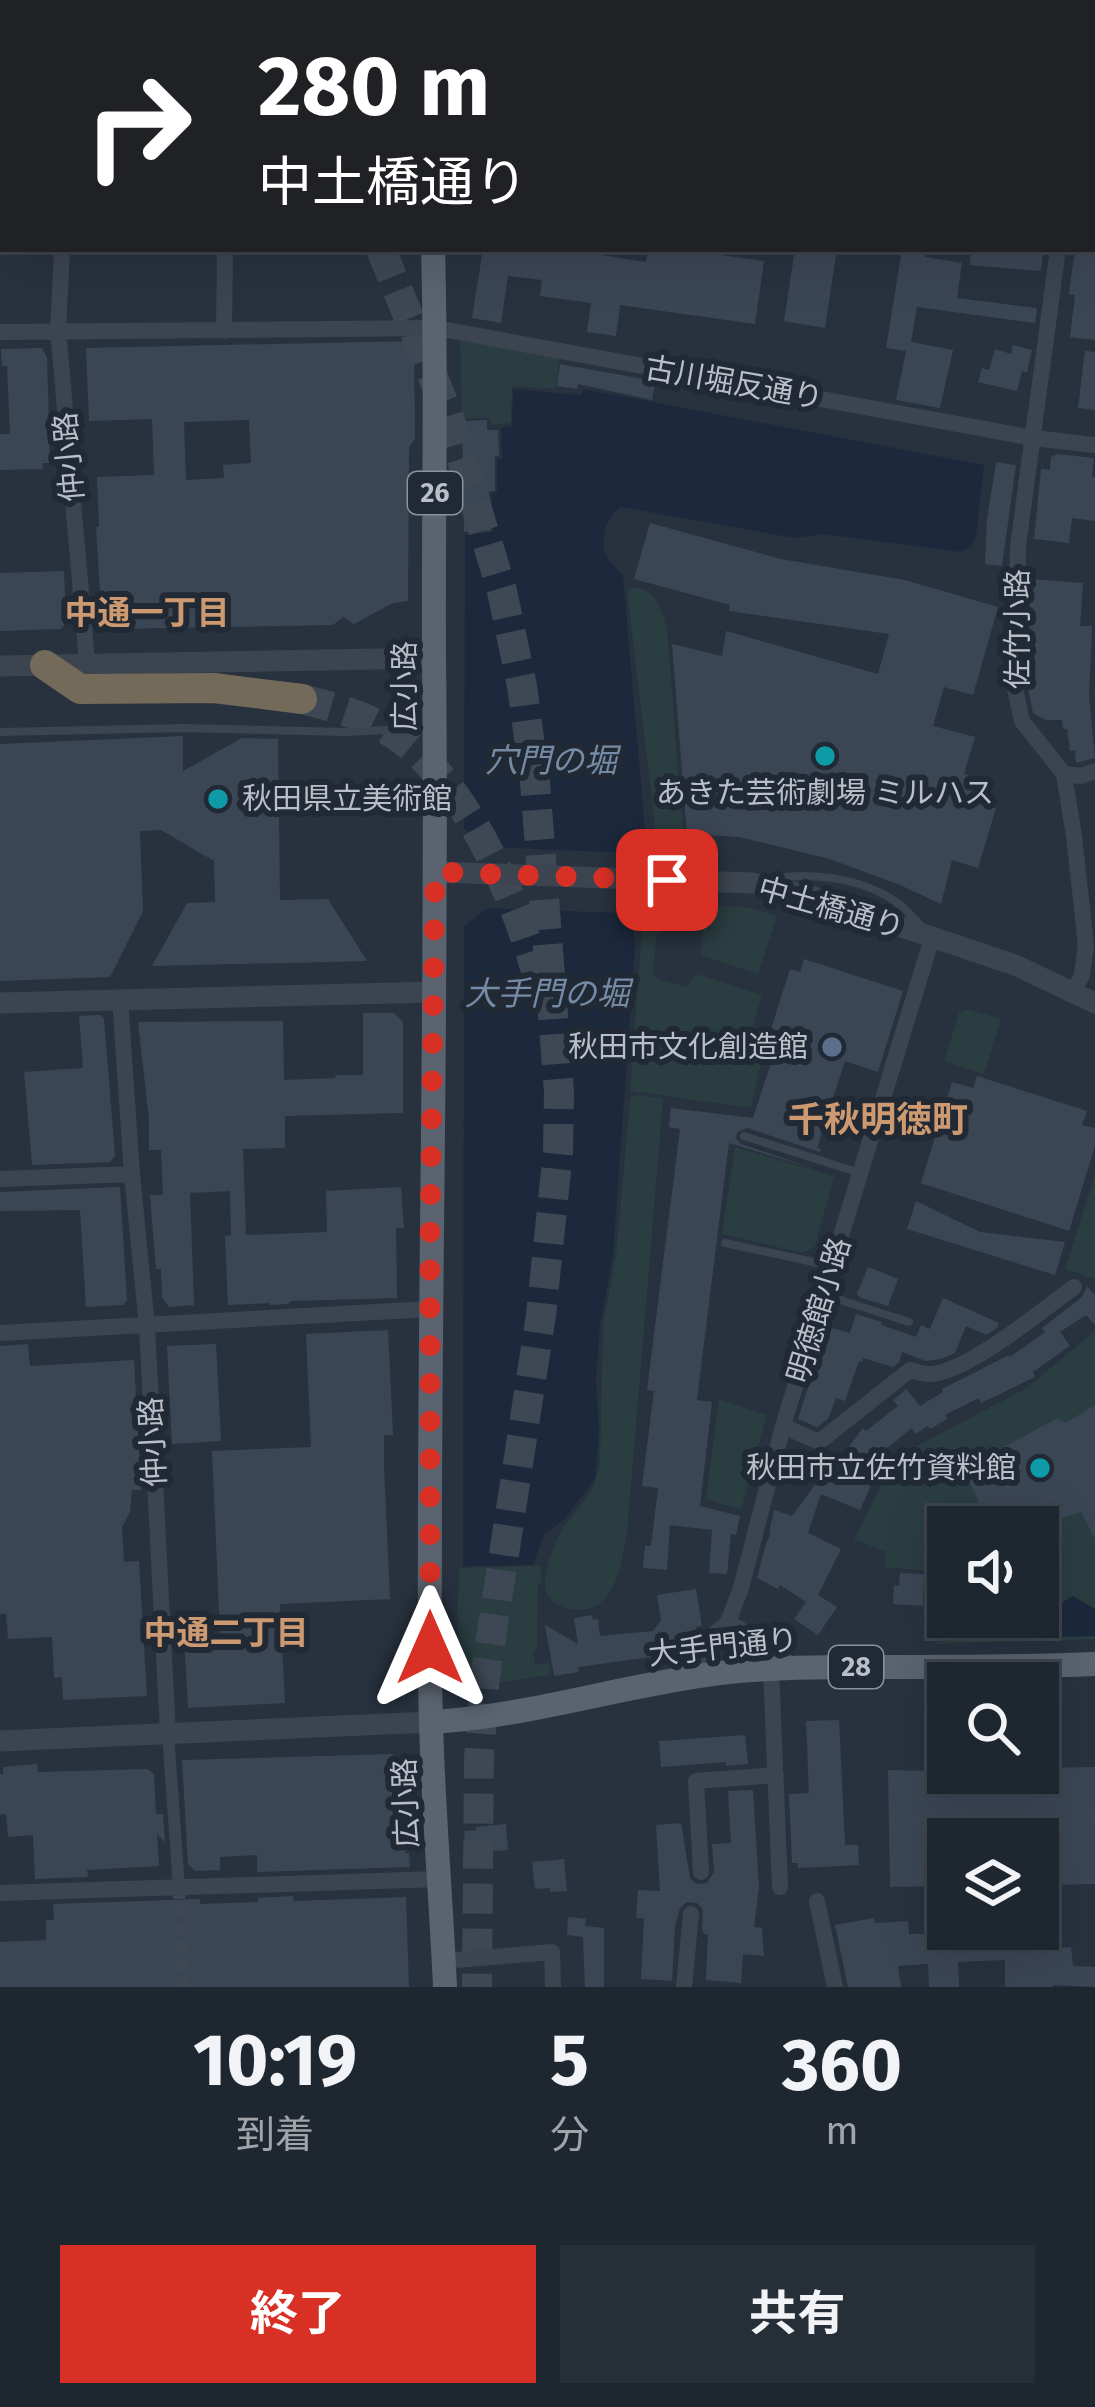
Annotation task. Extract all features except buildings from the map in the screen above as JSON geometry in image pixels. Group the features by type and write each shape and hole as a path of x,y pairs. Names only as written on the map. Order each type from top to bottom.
{"highway":[{"path":"44,665 80,689 88,677 302,699"}],"main road":[{"name":"広小路","path":"433,252 435,992 429,1610 445,1987"},
{"name":"大手門通り","path":"432,1722 491,1718 703,1676 781,1668 1095,1664"}],"street":[{"name":"仲小路","path":"62,252 58,330 88,677"},
{"path":"224,331 225,252"},
{"name":"佐竹小路","path":"1058,252 1018,546 1015,689 1022,722 1064,774 1086,945 1082,974 1072,992"},
{"name":"古川堀反通り","path":"0,332 436,328 1033,438 1095,445"},
{"path":"88,677 434,658"},
{"path":"0,666 44,665"},
{"path":"1064,774 1081,776 1095,771"},
{"name":"中土橋通り","path":"435,872 752,883 811,896 1015,965 1095,1003"},
{"name":"明徳館小路","path":"703,1676 707,1641 728,1622 741,1588 783,1426 932,938"},
{"path":"0,1003 435,992"},
{"name":"仲小路","path":"120,999 147,1326 179,1887"},
{"path":"0,1179 132,1174"},
{"path":"783,1426 819,1442 910,1370 929,1375 960,1365 1074,1287"},
{"path":"0,1333 430,1309"},
{"path":"728,1622 782,1655 776,1775 780,1887"},
{"path":"0,1741 432,1722"},
{"path":"701,1872 696,1781 776,1775"},
{"path":"0,1893 439,1880"},
{"path":"817,1901 836,1987"},
{"path":"684,1987 691,1914"},
{"path":"444,1960 552,1952 553,1987"}],"lane":[{"path":"0,732 183,728 346,732 435,727"},
{"path":"744,1136 862,1173"},
{"path":"725,1243 833,1266"},
{"path":"824,1295 909,1322"}],"shaded area":[{"path":"460,339 560,357 555,389 512,386 511,423 491,425 490,418 462,418"},
{"path":"632,587 652,595 667,628 683,831 674,845 660,842 656,835 627,591"},
{"path":"691,903 750,908 777,916 758,974 701,955 703,929 683,922 678,914"},
{"path":"650,915 659,918 655,978 687,987 699,975 762,995 753,1026 768,1032 751,1108 630,1091 642,931"},
{"path":"968,1009 1001,1019 984,1074 944,1061 959,1013"},
{"path":"639,1095 663,1100 627,1533 612,1589 600,1603 573,1610 550,1598 545,1580 558,1539 591,1491 600,1462 603,1325 616,1256 630,1101"},
{"path":"735,1147 834,1176 815,1247 803,1253 722,1234"},
{"path":"1095,1175 1095,1279 1065,1269"},
{"path":"1095,1331 1095,1639 937,1644 937,1638 1059,1638 1059,1506 927,1506 927,1571 885,1567 884,1551 854,1539 896,1457 1025,1389"},
{"path":"719,1399 767,1415 741,1510 706,1499"},
{"path":"541,1566 537,1648 533,1652 535,1664 549,1663 551,1675 478,1685 469,1676 460,1647 459,1568"}],"water":[{"name":"穴門の堀","path":"513,389 581,395 584,389 984,465 976,536 961,552 823,534 794,538 621,507 606,526 604,546 623,576 645,829 627,853 493,847 478,842 464,828 465,535 493,532 492,494 497,492 497,459 502,458 501,428 512,426"},
{"name":"大手門の堀","path":"488,908 620,913 633,929 635,945 613,1256 600,1325 595,1479 564,1520 544,1534 533,1565 463,1566 464,926"},
{"path":"1073,1596 1095,1609 1095,1636 1059,1637 1059,1604"}],"tunnel":[{"path":"382,252 448,414 502,591 522,686 535,782 559,1092 558,1152 541,1315 485,1677 479,1758 477,1987"},
{"path":"302,699 387,730 423,757 446,783 486,846 517,914 538,978"},
{"path":"179,1887 183,1987"}],"place":[{"name":"あきた芸術劇場 ミルハス","path":"825,756"},
{"name":"秋田県立美術館","path":"218,799"},
{"name":"秋田市文化創造館","path":"832,1047"},
{"name":"秋田市立佐竹資料館","path":"1040,1468"}],"district":[{"name":"中通一丁目","path":"147,613"},
{"name":"千秋明徳町","path":"878,1120"},
{"name":"中通二丁目","path":"226,1633"}],"route":[{"path":"430,1648 435,872 667,880"}]}
